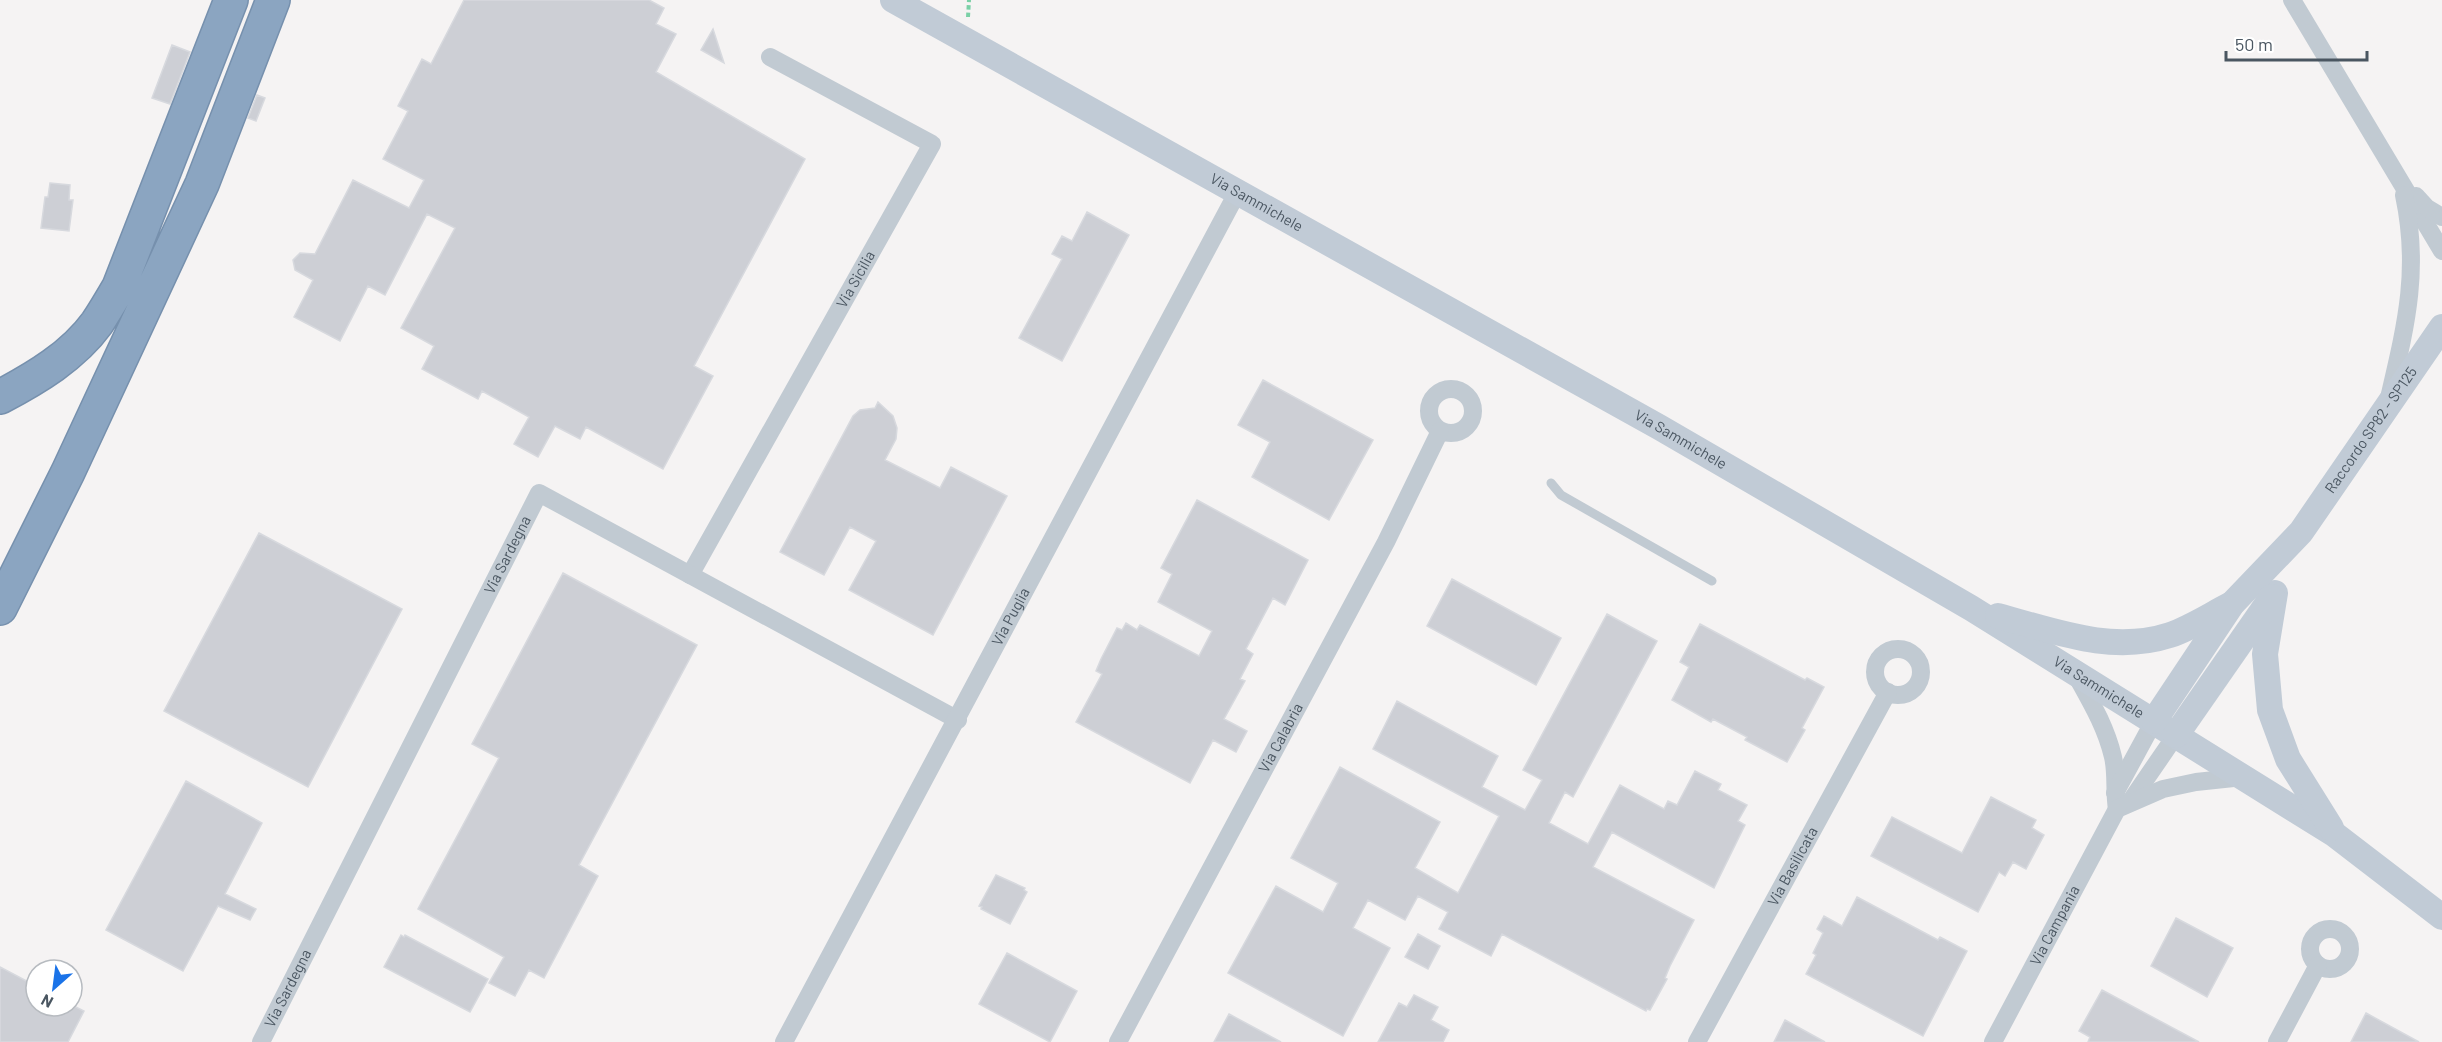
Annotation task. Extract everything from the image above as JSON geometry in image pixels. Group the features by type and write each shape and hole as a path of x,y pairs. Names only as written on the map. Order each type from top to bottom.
{"highway":[{"path":"0,397 35,378 69,352 96,324 119,286 231,0"},
{"path":"0,608 68,472 202,184 273,0"}],"main road":[{"name":"Via Sammichele","path":"910,4 1238,193 1659,427 1971,608 2334,834 2442,917"},
{"name":"Raccordo SP82 - SP125","path":"2301,532 2442,327"},
{"path":"2176,735 2275,592 2301,532"},
{"path":"2154,721 2232,604 2301,532"},
{"path":"2275,592 2265,654 2270,710 2288,759 2334,834"},
{"path":"1971,608 2080,639 2124,644 2170,635 2232,604"}],"street":[{"path":"2292,0 2442,251"},
{"name":"Via Sicilia","path":"690,575 932,144 770,57"},
{"path":"2401,181 2427,208 2442,218"},
{"path":"2386,408 2410,299 2412,264 2408,213 2401,181"},
{"name":"Via Puglia","path":"784,1042 1238,193"},
{"name":"Via Calabria","path":"1118,1042 1386,542 1440,431"},
{"name":"Via Sardegna","path":"261,1042 538,493 958,720"},
{"name":"Via Campania","path":"2074,672 2100,718 2114,759 2120,802"},
{"name":"Via Basilicata","path":"1697,1042 1888,692"},
{"name":"Via Campania","path":"1992,1042 2120,802 2154,721"},
{"name":"Via Campania","path":"2120,802 2176,735"},
{"path":"2120,802 2196,782 2243,777"},
{"path":"2277,1042 2318,965"}],"lane":[{"path":"1551,483 1561,495 1712,581"}],"building":[{"path":"464,0 649,0 664,8 656,24 676,34 656,72 805,159 694,366 713,376 663,469 586,427 580,439 555,426 538,457 514,444 529,417 482,391 478,399 422,369 434,346 401,328 455,228 427,214 385,295 368,286 340,341 294,317 313,280 295,270 293,260 300,253 315,254 353,180 409,208 424,180 383,159 408,111 398,106 422,59 431,64"},
{"path":"713,29 724,63 701,50"},
{"path":"172,45 190,52 170,104 152,98"},
{"path":"257,95 265,98 256,121 248,118"},
{"path":"50,183 70,185 69,200 73,200 69,231 41,228 45,197 48,197"},
{"path":"1087,212 1129,235 1062,361 1019,338 1062,259 1052,254 1062,236 1072,241"},
{"path":"1263,380 1373,440 1329,520 1252,477 1270,442 1238,425"},
{"path":"878,402 893,416 897,428 896,439 885,460 940,488 951,467 1007,496 933,635 849,590 876,541 850,527 824,575 780,552 853,416 860,410 875,408"},
{"path":"1197,500 1308,560 1285,605 1273,598 1246,649 1253,654 1240,679 1245,681 1224,719 1247,731 1236,752 1213,740 1190,783 1076,722 1102,674 1096,671 1101,659 1117,628 1122,630 1126,623 1137,630 1140,625 1199,656 1212,631 1158,602 1172,574 1161,568"},
{"path":"259,533 402,609 308,787 164,711"},
{"path":"563,573 697,645 579,865 598,876 544,978 529,970 515,996 489,983 504,957 418,909 499,758 472,744"},
{"path":"1452,579 1561,638 1536,685 1427,626"},
{"path":"1607,614 1657,641 1573,797 1565,792 1549,823 1588,844 1620,785 1664,809 1668,801 1677,805 1695,771 1721,784 1718,790 1747,805 1738,821 1745,825 1714,888 1612,832 1593,867 1694,920 1650,1010 1646,1011 1502,934 1491,956 1439,929 1448,912 1418,896 1405,920 1368,900 1353,928 1390,948 1343,1036 1228,973 1276,886 1323,912 1338,883 1291,858 1340,767 1440,822 1415,868 1458,893 1499,816 1373,749 1397,701 1498,756 1482,787 1525,810 1542,780 1523,770"},
{"path":"1700,624 1805,680 1807,678 1824,687 1802,728 1805,730 1787,762 1745,740 1747,737 1713,719 1711,722 1672,700 1689,667 1680,662"},
{"path":"186,781 262,823 225,894 256,909 250,920 218,906 183,971 106,930"},
{"path":"1991,797 2036,820 2032,828 2044,835 2026,869 2013,862 2005,876 1999,872 1978,912 1871,856 1892,817 1962,853"},
{"path":"996,875 1025,888 1027,892 1010,924 979,906"},
{"path":"1857,897 1938,940 1940,937 1967,951 1923,1036 1806,974 1816,955 1813,953 1823,933 1817,929 1824,916 1842,926"},
{"path":"2176,918 2233,948 2207,997 2151,966"},
{"path":"1418,934 1440,946 1428,969 1405,957"},
{"path":"401,935 404,937 405,935 488,979 470,1012 384,967"},
{"path":"1007,953 1077,991 1050,1042 979,1004"},
{"path":"0,967 24,980 24,1018 80,1018 68,1042 0,1042"},
{"path":"2102,990 2199,1042 2088,1042 2090,1037 2079,1031"},
{"path":"1414,995 1438,1007 1431,1020 1449,1030 1443,1042 1378,1042 1399,1003 1407,1007"},
{"path":"2366,1013 2419,1042 2351,1042"},
{"path":"1229,1014 1281,1042 1214,1042"},
{"path":"1785,1020 1825,1042 1774,1042"}]}
